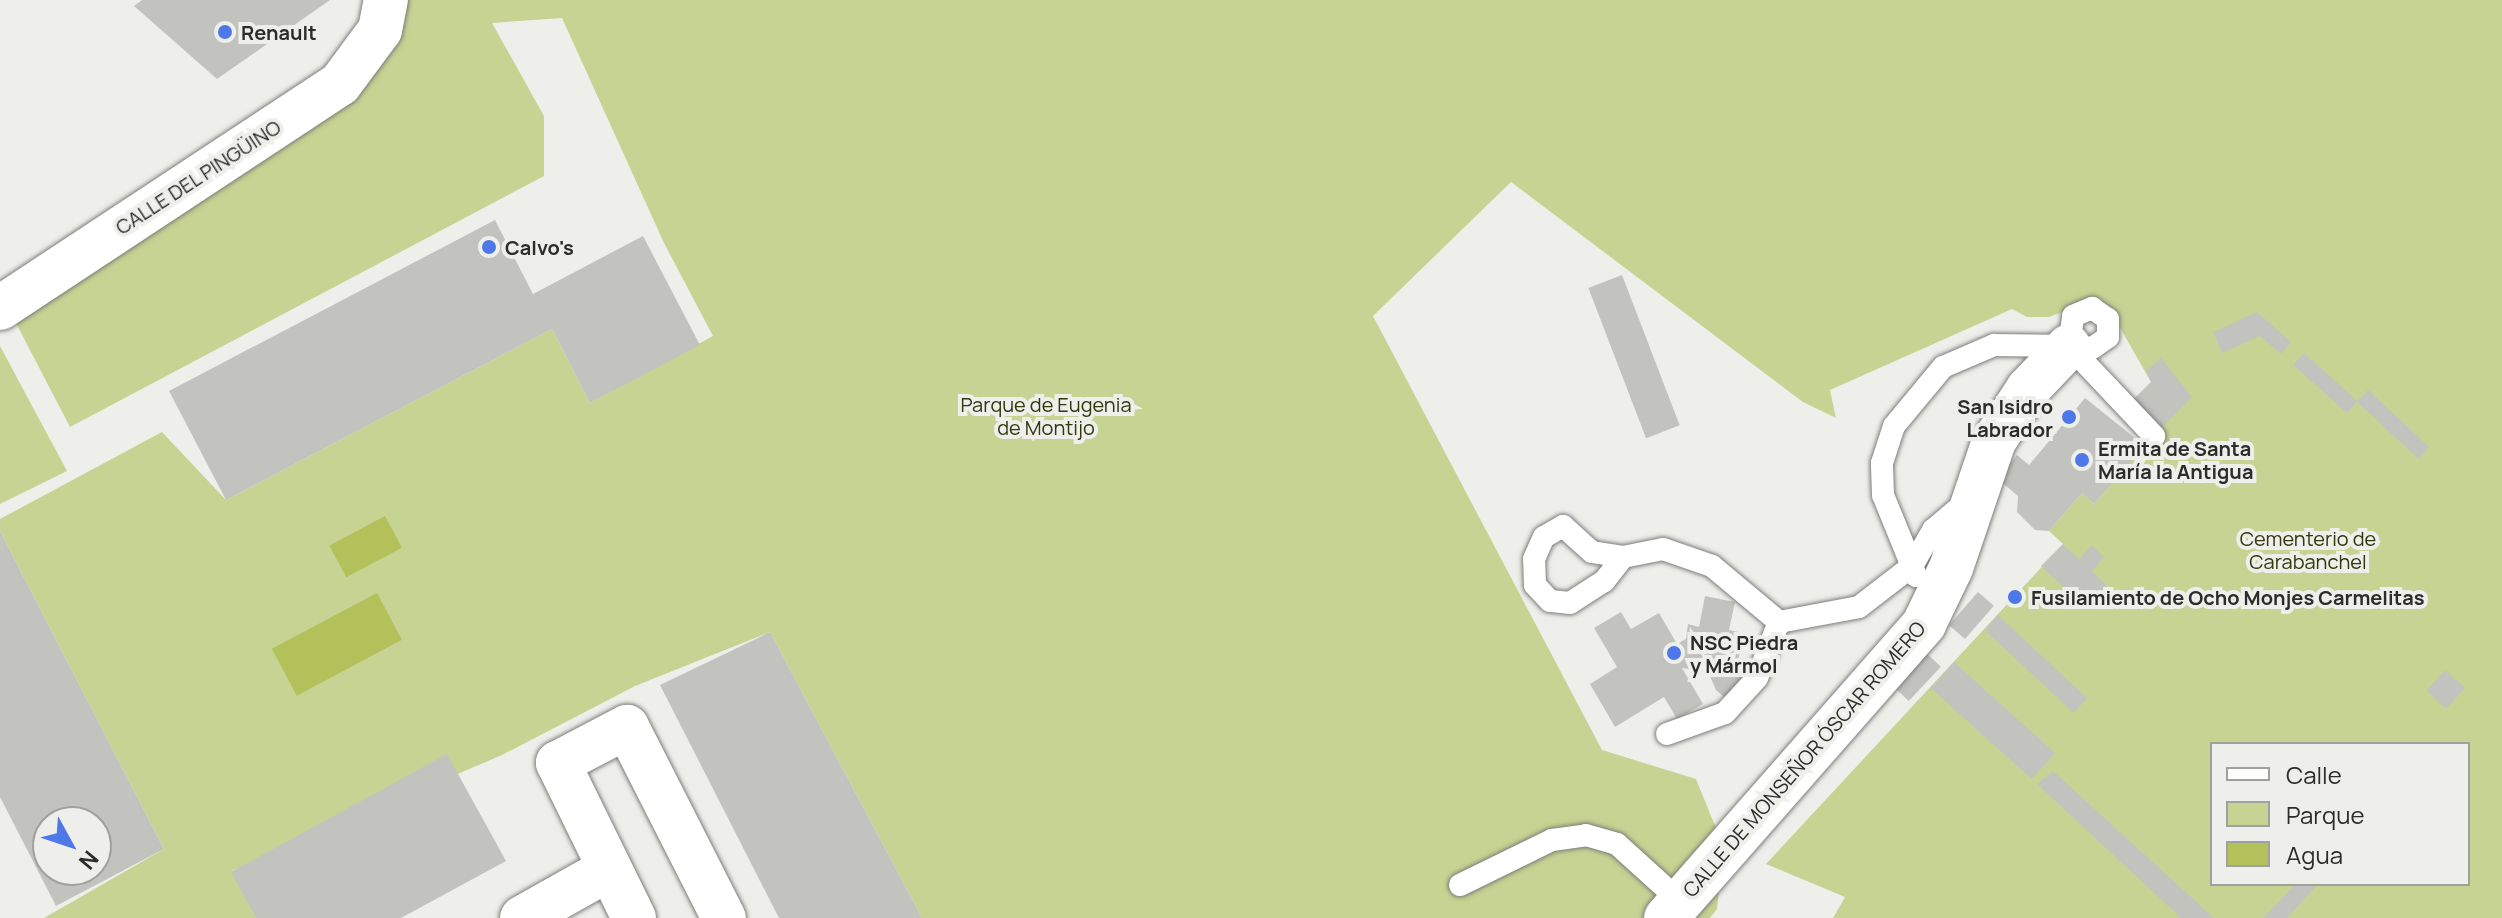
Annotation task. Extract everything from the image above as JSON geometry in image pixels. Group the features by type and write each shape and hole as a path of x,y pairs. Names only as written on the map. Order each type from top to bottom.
{"street":[{"name":"CALLE DEL PINGÜINO","path":"0,308 340,84 383,15"},
{"name":"CALLE DE MONSEÑOR ÓSCAR ROMERO","path":"1673,910 1924,624 1951,568 1994,441 2028,389 2069,346"},
{"path":"634,918 558,763 627,727 724,918"},
{"path":"522,918 609,869"}],"lane":[{"path":"1924,624 1912,566 1883,495 1882,463 1894,426 1943,367 1994,345 2069,346 2154,436"},
{"path":"1779,622 1859,607 1912,566 1933,530 1973,496"},
{"path":"1623,557 1663,549 1712,566 1779,622"},
{"path":"1667,734 1725,713 1757,678 1779,622"},
{"path":"1460,885 1552,840 1586,835 1617,844 1673,910"}],"green space":[{"path":"385,0 2502,0 2502,918 1833,918 1845,897 1766,864 2063,544 2049,531 2082,493 2094,504 2160,428 2134,399 2151,382 2110,310 2093,301 2049,317 2027,317 2012,309 1830,390 1836,418 1803,402 1511,182 1373,316 1602,750 1696,779 1724,848 1717,909 1710,918 922,918 770,632 635,686 502,755 232,871 256,918 44,918 100,886 112,886 112,879 164,849 0,531 0,519 162,432 226,500 552,329 590,403 713,336 664,243 562,18 492,23 544,116 544,176 70,427 6,304 340,84"},
{"path":"0,346 67,471 0,504"}],"water":[{"path":"385,516 402,548 346,577 329,546"},
{"path":"377,593 402,640 297,696 272,649"}],"building":[{"name":"Renault","path":"142,0 330,0 217,79 134,6"},
{"path":"495,220 533,294 643,236 700,345 590,403 552,329 226,500 169,391"},
{"path":"1622,275 1680,425 1646,438 1588,288"},
{"path":"2257,312 2291,342 2281,354 2260,336 2222,353 2213,332"},
{"path":"2304,353 2358,401 2347,413 2293,365"},
{"path":"2161,358 2192,397 2161,428 2134,399 2151,382 2146,371"},
{"path":"2368,390 2429,447 2419,459 2357,402"},
{"name":"Ermita de Santa María la Antigua","path":"2085,398 2145,446 2094,504 2082,493 2049,531 2035,530 2017,512 2018,496 1998,479 2017,455 2029,465"},
{"path":"0,531 164,849 112,876 112,806 32,806 32,859 0,797"},
{"path":"2063,544 2079,559 2092,545 2104,557 2092,571 2109,588 2088,610 2041,566"},
{"path":"1978,592 1994,606 1965,639 1949,625"},
{"name":"NSC Piedra y Mármol","path":"1705,596 1735,602 1729,630 1743,633 1738,662 1750,672 1729,701 1716,690 1708,672 1682,668 1703,704 1677,719 1664,697 1615,727 1590,684 1617,667 1594,628 1621,612 1631,629 1659,613 1677,644 1686,639 1688,624 1699,627"},
{"path":"1998,615 2087,698 2074,713 1984,630"},
{"path":"770,632 922,918 779,918 660,685"},
{"path":"1924,651 1941,667 1909,701 1892,685"},
{"path":"1954,662 2055,753 2032,779 1931,688"},
{"path":"2445,670 2465,688 2446,709 2426,691"},
{"path":"447,754 506,861 401,918 256,918 231,872"},
{"path":"2053,771 2214,918 2181,918 2037,784"},
{"path":"46,886 94,886 56,906"},
{"path":"2294,886 2316,886 2287,918 2263,918"}],"place":[{"name":"Renault","path":"225,32"},
{"name":"Calvo's","path":"489,247"},
{"name":"San Isidro Labrador","path":"2069,417"},
{"name":"Ermita de Santa María la Antigua","path":"2082,460"},
{"name":"Fusilamiento de Ocho Monjes Carmelitas","path":"2015,597"},
{"name":"NSC Piedra y Mármol","path":"1674,653"}],"park label":[{"name":"Parque de Eugenia de Montijo","path":"1046,416"},
{"name":"Cementerio de Carabanchel","path":"2308,550"}]}
